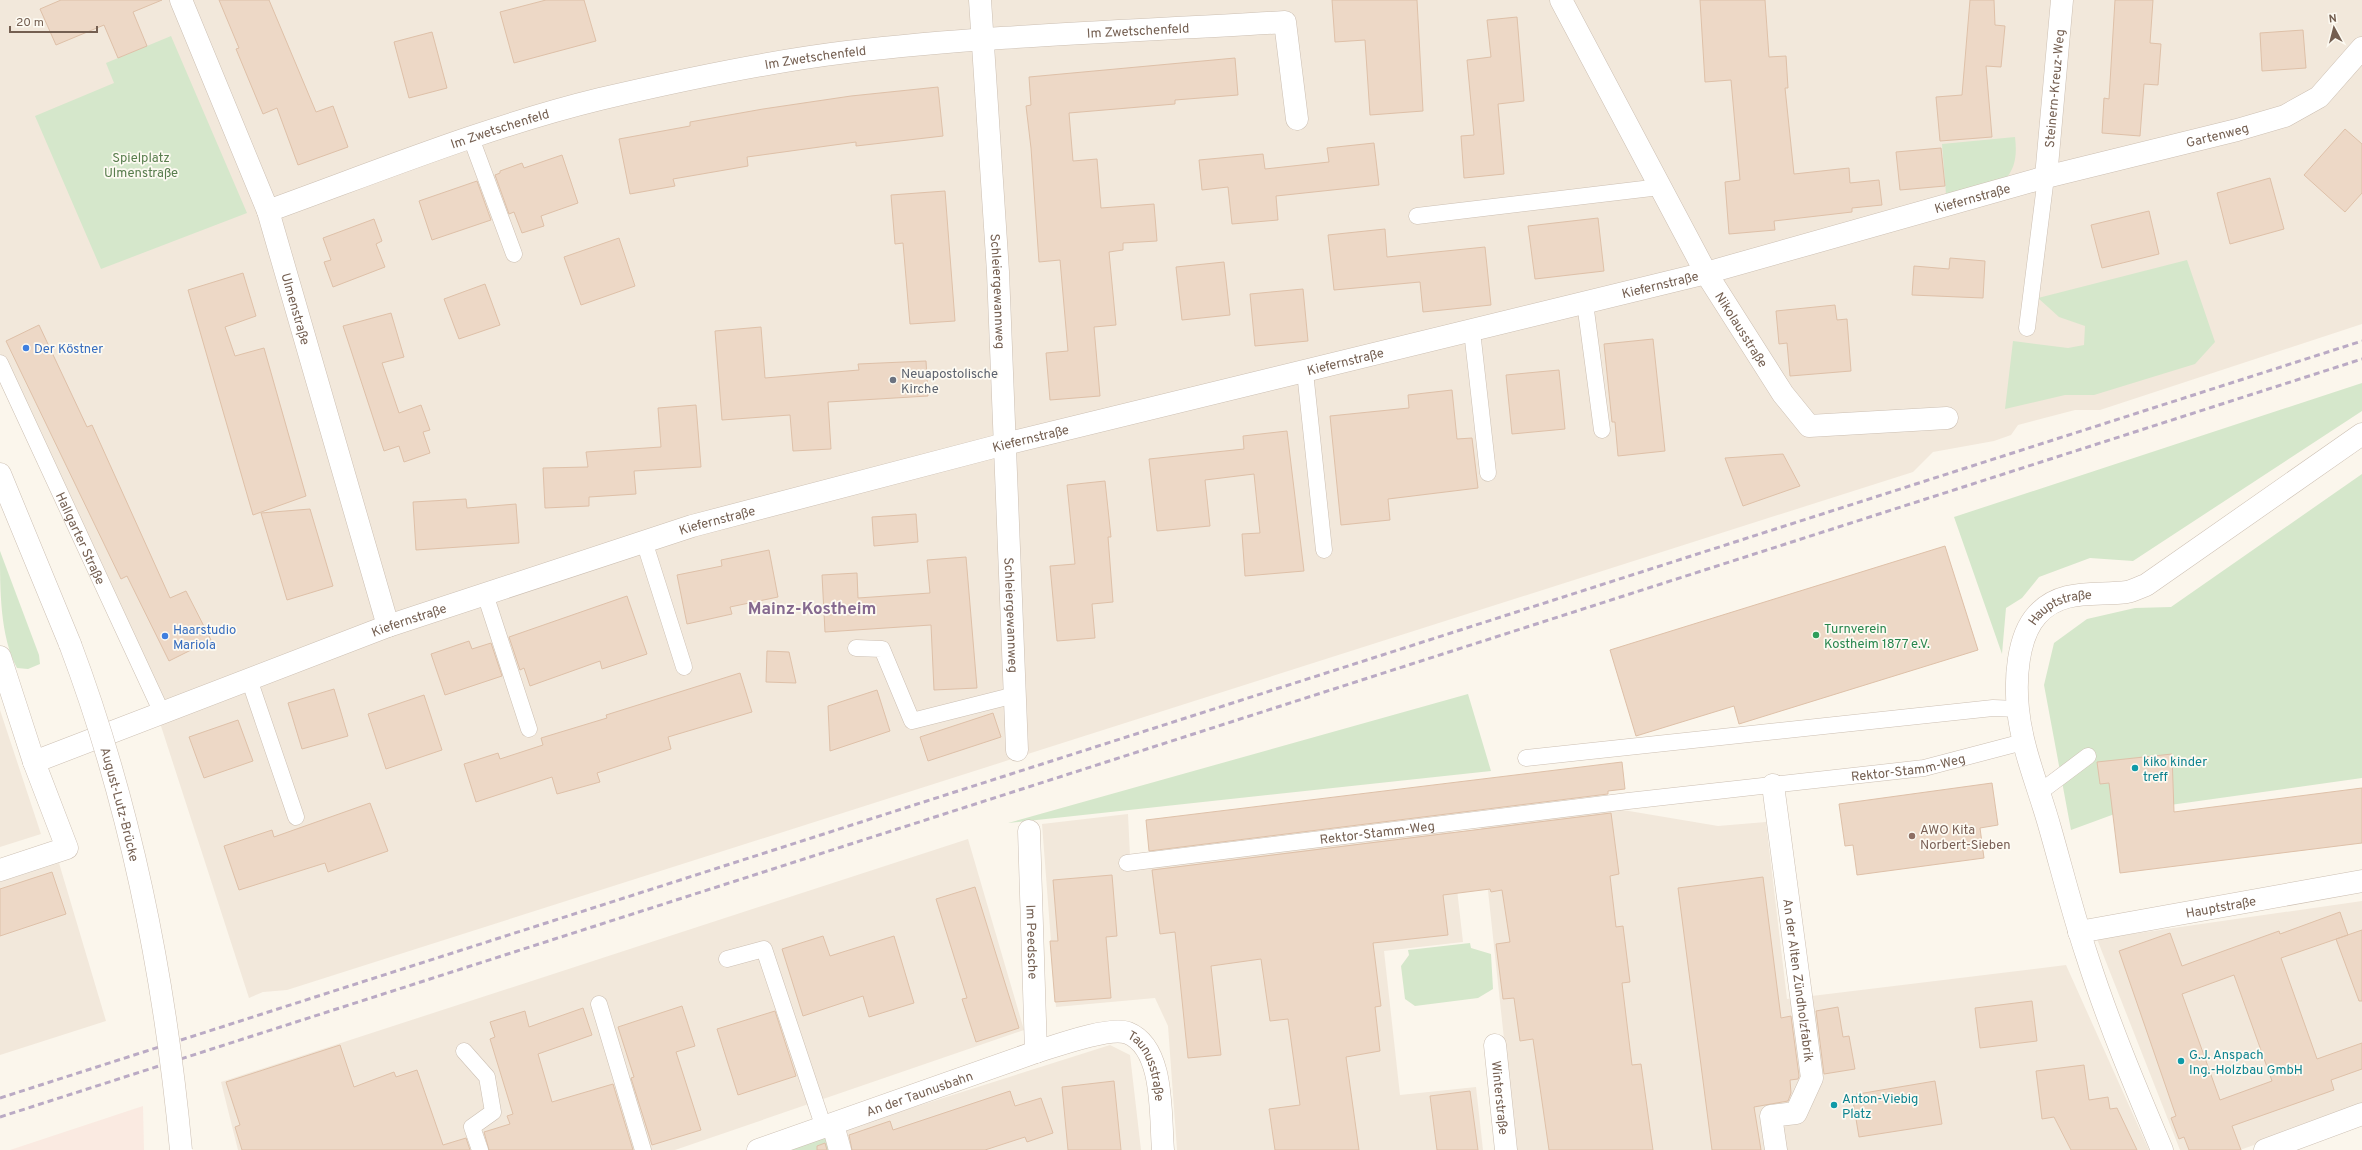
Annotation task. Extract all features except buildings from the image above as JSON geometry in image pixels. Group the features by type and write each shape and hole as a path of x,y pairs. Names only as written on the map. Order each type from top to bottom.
{"street":[{"name":"Ulmenstraße","path":"181,0 268,211 388,626"},
{"name":"Schleiergewannweg","path":"980,0 981,40 998,272 1017,750"},
{"name":"Nikolausstraße","path":"1561,0 1706,273 1783,394 1808,426 1947,418"},
{"name":"Steinern-Kreuz-Weg","path":"2046,177 2062,0"},
{"name":"Im Zwetschenfeld","path":"268,211 471,138 598,99 728,72 845,52 981,40 1285,22 1297,119"},
{"name":"Gartenweg","path":"2046,177 2216,135 2285,116 2319,97 2362,48"},
{"name":"Kiefernstraße","path":"34,762 388,626 692,526 1005,444 1706,273 2046,177"},
{"name":"Hauptstraße","path":"2162,1150 2131,1076 2079,932 2040,792 2023,742 2018,709 2016,673 2022,646 2036,616 2048,605 2064,597 2087,593 2129,592 2146,585 2362,434"},
{"name":"August-Lutz-Brücke","path":"0,474 70,644 116,786 146,909 168,1033 181,1150"},
{"path":"0,657 5,688 67,848 0,870"},
{"name":"An der Alten Zündholzfabrik","path":"1776,1150 1771,1116 1796,1113 1812,1078 1782,784"},
{"name":"Im Peedsche","path":"1029,831 1036,1052"},
{"name":"Hauptstraße","path":"2079,932 2362,881"},
{"name":"Taunusstraße","path":"1082,1038 1117,1032 1128,1033 1147,1047 1155,1066 1163,1150"},
{"name":"An der Taunusbahn","path":"758,1150 1036,1052 1082,1038"},
{"name":"Winterstraße","path":"1496,1045 1506,1150"},
{"path":"2265,1150 2362,1114"},
{"path":"829,1126 840,1150"}],"lane":[{"path":"471,138 514,254"},
{"path":"2027,328 2046,177"},
{"path":"1417,216 1660,187"},
{"path":"1585,303 1602,430"},
{"path":"1472,331 1488,473"},
{"name":"Hallgarter Straße","path":"0,363 162,713"},
{"path":"1304,372 1324,550"},
{"path":"644,541 684,667"},
{"path":"485,594 529,729"},
{"path":"856,648 882,649 912,722 1015,695"},
{"path":"249,679 296,817"},
{"path":"1526,758 1993,708 2018,709"},
{"name":"Rektor-Stamm-Weg","path":"1127,863 1628,801 1924,768 2023,742"},
{"path":"2040,792 2088,756"},
{"path":"728,959 764,949 829,1126"},
{"path":"599,1004 643,1150"},
{"path":"464,1051 487,1077 493,1112 472,1127 480,1150"}],"shaded area":[{"path":"0,0 2362,0 2362,324 2100,410 2075,410 2018,425 2011,435 1994,441 1933,452 1913,472 287,990 263,992 249,998 150,692 0,353"},
{"path":"0,710 41,834 0,847"},
{"path":"1623,810 1718,826 1766,822 1787,999 2066,965 2149,1150 1516,1150 1481,826"},
{"path":"1128,814 1130,856 1450,828 1463,942 1384,951 1400,1095 1476,1087 1483,1150 1177,1150 1168,1026 1155,998 1056,1007 1042,824"},
{"path":"968,839 1024,1030 675,1150 238,1150 221,1082"},
{"path":"59,863 106,1021 0,1055 0,882"},
{"path":"2362,901 2362,1106 2240,1150 2180,1150 2097,939"},
{"path":"1110,1045 1130,1055 1141,1150 847,1150 842,1130"},
{"path":"143,1106 144,1150 10,1150"}],"green space":[{"name":"Spielplatz Ulmenstraße","path":"171,36 247,213 101,269 35,116 114,83 106,63"},
{"path":"2015,137 2015,160 2011,171 2004,181 1946,194 1942,144"},
{"path":"2187,260 2215,342 2195,364 2094,395 2065,395 2005,409 2013,341 2068,348 2084,345 2085,326 2059,317 2038,298"},
{"path":"2362,383 2362,411 2133,561 2090,558 2039,577 2022,598 2006,608 2002,654 1954,517"},
{"path":"2362,474 2362,778 2120,812 2071,830 2044,685 2054,643 2087,619 2135,608 2171,607"},
{"path":"0,551 39,655 40,664 28,669 17,668 7,642 2,612"},
{"path":"1468,694 1491,771 1008,823"},
{"path":"1470,943 1471,948 1491,954 1493,989 1478,998 1415,1006 1405,999 1401,966 1409,955 1408,950"},
{"path":"833,1125 840,1150 758,1150"}],"railway":[{"path":"0,1098 2362,341"},
{"path":"0,1117 2362,359"}],"place":[{"name":"Der Köstner","path":"26,348"},
{"name":"Neuapostolische Kirche","path":"893,380"},
{"name":"Turnverein Kostheim 1877 e.V.","path":"1816,635"},
{"name":"Haarstudio Mariola","path":"165,636"},
{"name":"kiko kinder treff","path":"2135,768"},
{"name":"AWO Kita Norbert-Sieben","path":"1912,836"},
{"name":"G.J. Anspach Ing.-Holzbau GmbH","path":"2181,1061"},
{"name":"Anton-Viebig Platz","path":"1834,1105"}],"district":[{"name":"Mainz-Kostheim","path":"812,608"}]}
